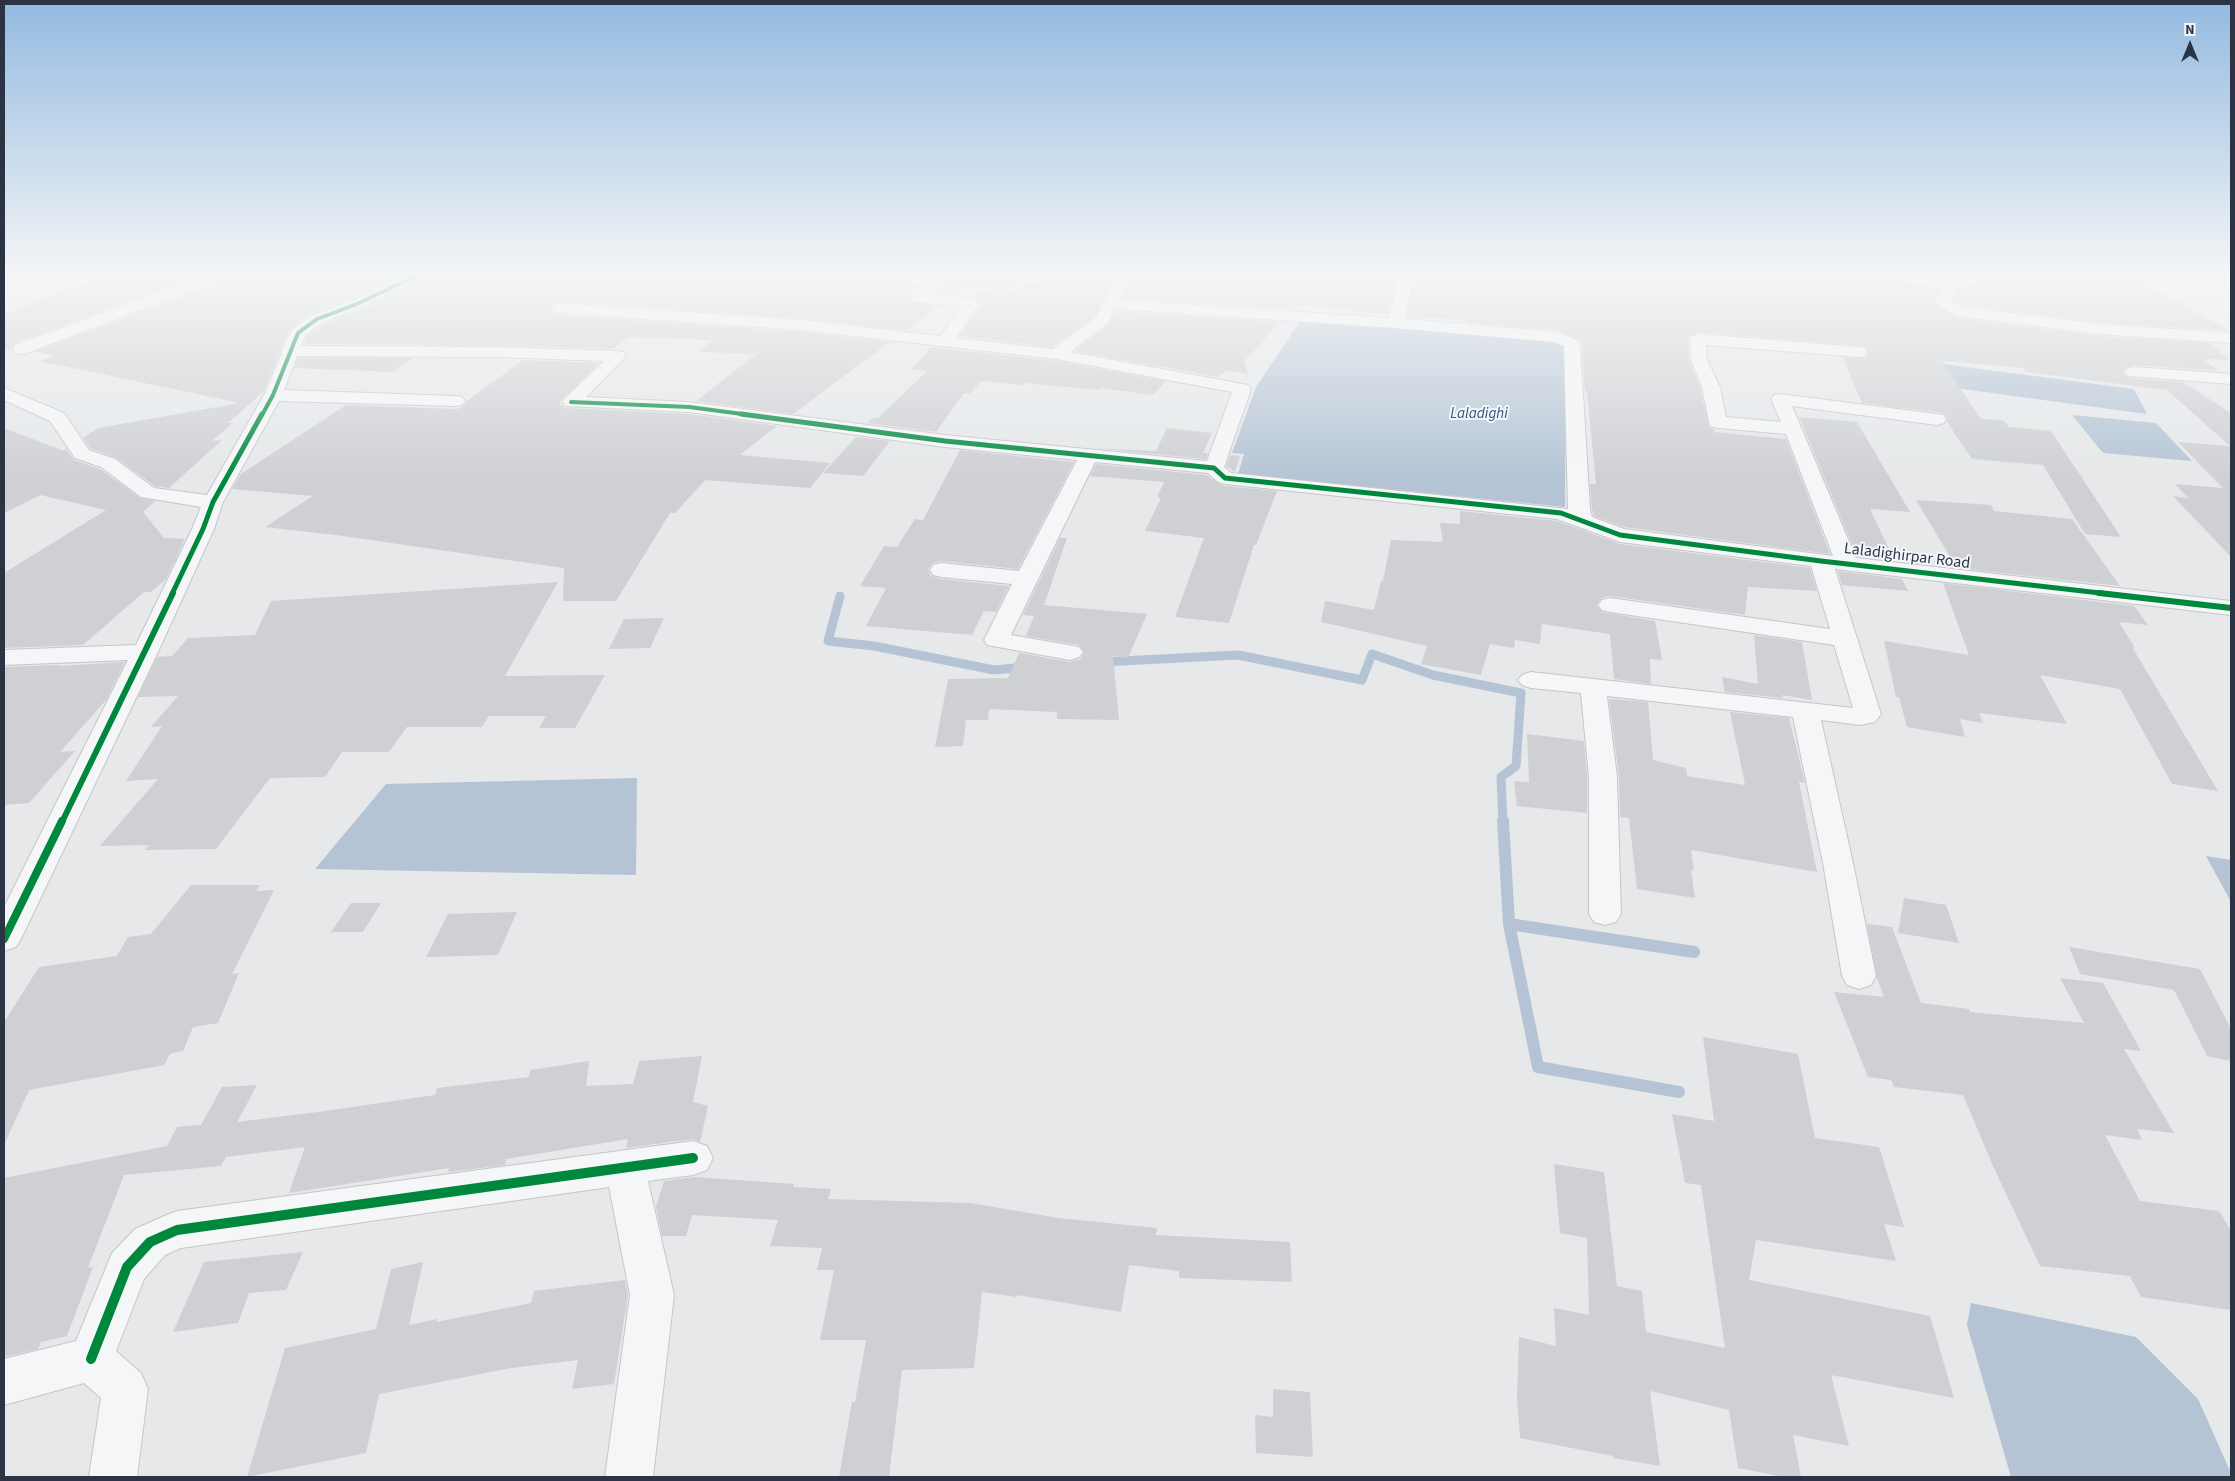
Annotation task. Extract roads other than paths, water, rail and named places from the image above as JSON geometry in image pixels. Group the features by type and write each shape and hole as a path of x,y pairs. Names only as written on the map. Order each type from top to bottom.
{"street":[{"path":"21,349 37,343"},
{"path":"4,940 145,652 203,529 213,502 273,395 294,343"},
{"path":"290,351 500,352 618,356 571,402 689,407 945,442 1214,468 1242,389 1056,354 955,343"},
{"path":"1056,354 1071,343"},
{"path":"1570,343 1572,344 1579,509 1582,521"},
{"path":"1698,343 1699,360 1711,387 1718,422 1793,429"},
{"path":"1749,343 1859,352"},
{"path":"2134,372 2231,379"},
{"path":"4,393 57,417 82,454 108,463 148,494 213,502"},
{"path":"273,395 456,401"},
{"path":"1531,680 1860,717 1866,716 1868,714 1845,639 1834,562 1793,429 1780,399 1937,419"},
{"path":"1070,652 996,640 1088,457"},
{"name":"Laladighirpar Road","path":"1214,468 1225,478 1561,513 1620,535 2231,608"},
{"path":"941,570 1028,578"},
{"path":"1610,605 1845,639"},
{"path":"4,657 145,652"},
{"path":"1593,686 1602,777 1605,914"},
{"path":"1805,710 1838,864 1859,976"},
{"path":"91,1359 127,1267 150,1242 177,1230 693,1158"},
{"path":"625,1168 652,1295 629,1477"},
{"path":"4,1382 91,1359"},
{"path":"91,1359 125,1388 113,1477"}],"water":[{"name":"Laladighi","path":"1285,343 1562,343 1566,345 1565,507 1238,474 1244,454 1232,453 1256,387"},
{"path":"1935,363 2134,389 2147,414 1940,386"},
{"path":"2072,415 2156,423 2192,461 2103,453"},
{"path":"637,778 636,875 315,869 386,784"},
{"path":"2206,856 2231,860 2231,902"},
{"path":"1971,1303 2136,1337 2198,1399 2231,1473 2231,1477 2011,1477 1967,1325"}],"waterway":[{"path":"840,596 828,641 874,646 994,670 1025,667"},
{"path":"1102,662 1238,655 1362,680 1372,654 1433,675 1521,693 1516,766 1501,777 1503,822"},
{"path":"1503,821 1509,924"},
{"path":"1509,924 1694,952"},
{"path":"1509,924 1538,1067 1679,1092"}]}
